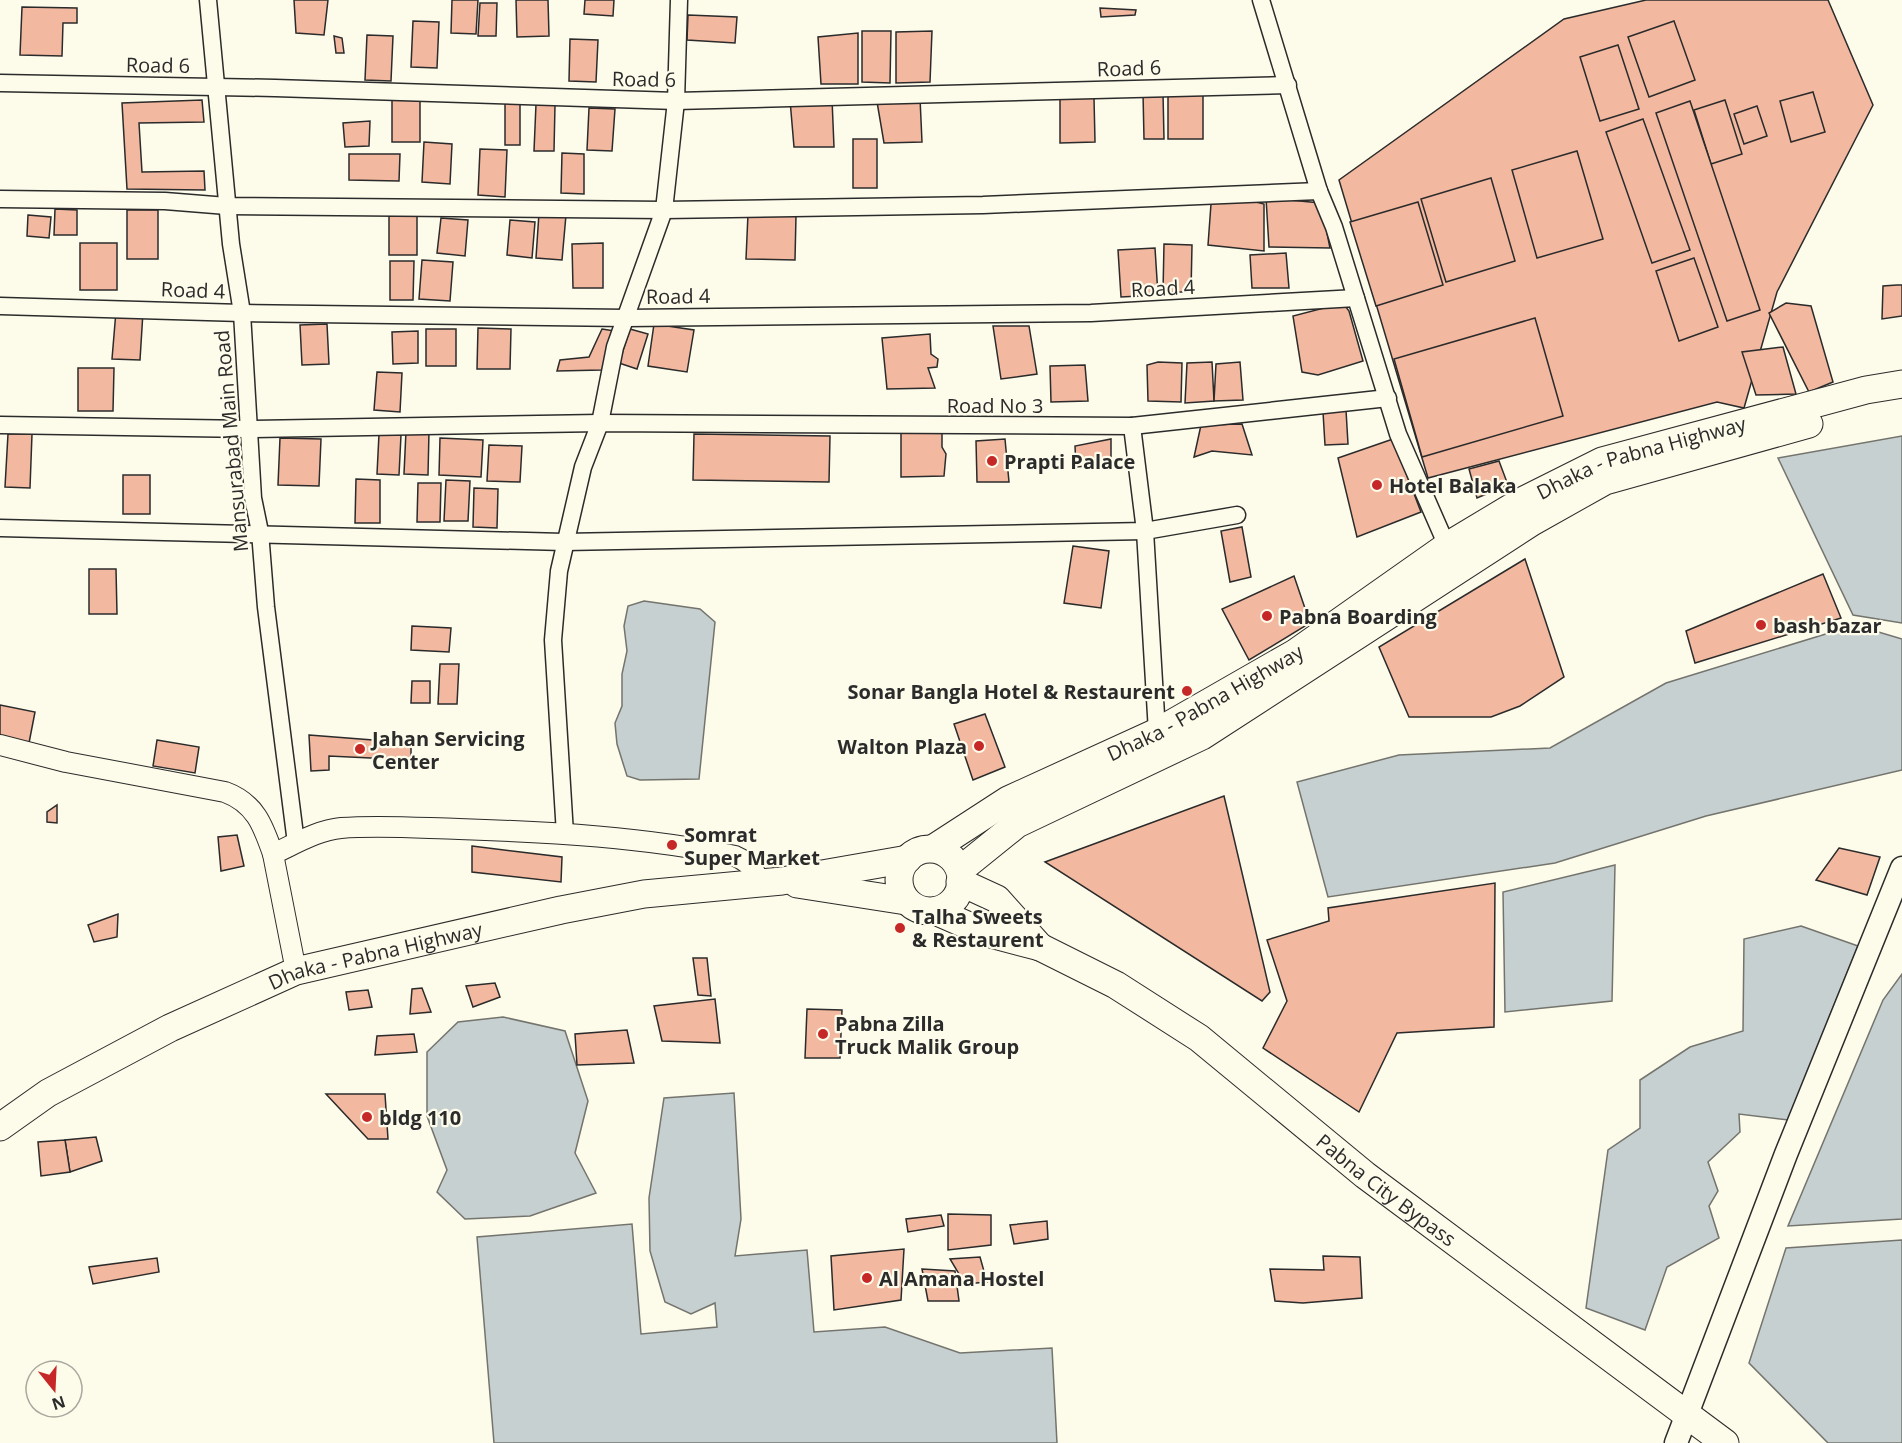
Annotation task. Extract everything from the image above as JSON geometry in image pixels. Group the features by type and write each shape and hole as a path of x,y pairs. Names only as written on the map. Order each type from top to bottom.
{"highway":[{"name":"Dhaka - Pabna Highway","path":"934,848 1013,812 1202,736 1352,627 1447,546 1522,501 1604,471 1866,390 1902,384"},
{"name":"Dhaka - Pabna Highway","path":"960,876 1013,812 1295,653 1352,627 1532,522 1604,471 1866,408 1902,402"},
{"path":"934,848 947,854 960,876 953,900 934,911 915,908 906,901 901,873 908,860 921,851 934,848"},
{"name":"Dhaka - Pabna Highway","path":"0,1127 48,1093 170,1028 296,971 561,910 644,894 771,881 908,860"},
{"name":"Pabna City Bypass","path":"960,876 997,899 1040,947"},
{"name":"Dhaka - Pabna Highway","path":"771,881 906,901"},
{"name":"Pabna City Bypass","path":"934,911 983,932 1040,947 1116,985 1199,1038 1365,1175 1725,1443"}],"main road":[{"path":"1676,1443 1786,1154 1902,868"}],"street":[{"name":"Mansurabad Main Road","path":"208,0 218,87 227,206 242,313 253,498 260,532 266,607 296,843"},
{"path":"565,834 553,640 559,571 583,467 600,423 615,347 664,210 676,101 679,0"},
{"path":"1261,0 1319,191 1356,298 1398,434 1447,546"},
{"name":"Road 6","path":"0,83 218,87 676,101 1288,84"},
{"path":"0,199 165,201 227,206 664,210 983,205 1319,191"},
{"name":"Road 4","path":"0,306 242,313 626,318 1091,313 1356,298"},
{"name":"Road No 3","path":"0,425 249,429 600,423 1132,426 1388,399"},
{"path":"1132,426 1144,531 1157,732"},
{"path":"0,528 260,532 564,542 1144,531 1237,515"},
{"path":"0,745 66,762 225,792 240,798 261,819 273,854 296,971"},
{"path":"273,854 296,843 340,828 421,828 565,834 657,844 735,856 747,862 755,871 771,881"}],"shaded area":[{"path":"1902,436 1902,623 1853,615 1778,458"},
{"path":"644,601 700,609 715,622 699,779 640,780 627,776 617,744 615,723 622,706 622,674 627,651 624,626 628,606"},
{"path":"1855,625 1902,639 1902,770 1706,816 1555,863 1328,897 1297,782 1399,755 1550,748 1666,683"},
{"path":"1615,865 1612,1001 1505,1012 1503,892"},
{"path":"1801,926 1858,946 1788,1120 1739,1114 1740,1132 1708,1162 1718,1191 1709,1206 1719,1238 1667,1267 1645,1330 1586,1308 1608,1150 1640,1128 1640,1080 1690,1047 1743,1031 1744,939"},
{"path":"1902,974 1902,1219 1788,1226 1883,1000"},
{"path":"503,1017 565,1031 588,1101 575,1153 596,1193 530,1216 465,1219 437,1192 447,1170 427,1116 427,1052 458,1022"},
{"path":"734,1093 741,1219 735,1256 807,1250 814,1332 885,1327 960,1353 1052,1348 1057,1443 494,1443 477,1237 632,1224 641,1334 717,1327 715,1303 691,1314 665,1302 650,1251 649,1198 664,1098"},
{"path":"1902,1240 1902,1443 1828,1443 1749,1363 1786,1248"}],"building":[{"path":"294,0 328,0 324,35 296,33"},
{"path":"452,0 478,0 476,34 451,33"},
{"path":"516,0 548,0 549,36 517,37"},
{"path":"585,0 614,0 613,16 584,14"},
{"path":"1646,0 1828,0 1873,105 1777,292 1744,408 1717,402 1428,478 1339,180 1564,19"},
{"path":"480,3 497,3 496,36 478,36"},
{"path":"22,7 77,8 77,23 63,23 62,56 20,55"},
{"path":"1100,8 1136,10 1135,15 1101,17"},
{"path":"688,15 737,17 735,43 687,40"},
{"path":"413,21 439,22 437,68 411,67"},
{"path":"1674,21 1695,80 1649,97 1628,37"},
{"path":"862,31 891,31 890,83 862,82"},
{"path":"932,31 930,82 896,83 896,32"},
{"path":"858,33 858,84 821,84 818,37"},
{"path":"367,35 393,36 391,81 365,80"},
{"path":"334,36 342,38 344,53 336,53"},
{"path":"570,39 598,40 596,82 569,81"},
{"path":"1618,45 1639,109 1600,121 1580,57"},
{"path":"1813,92 1825,132 1791,142 1780,101"},
{"path":"1143,93 1163,93 1164,139 1144,139"},
{"path":"1168,93 1203,93 1203,139 1168,139"},
{"path":"876,96 920,98 922,142 884,143"},
{"path":"1060,97 1094,98 1095,142 1060,143"},
{"path":"392,99 420,99 420,142 392,142"},
{"path":"832,99 834,147 794,147 790,100"},
{"path":"202,100 204,122 139,123 142,172 204,171 205,190 127,189 122,103"},
{"path":"1725,100 1742,154 1711,164 1694,110"},
{"path":"505,101 520,101 520,145 505,145"},
{"path":"1690,101 1760,310 1727,321 1656,113"},
{"path":"536,104 555,105 554,151 534,151"},
{"path":"1757,106 1767,136 1744,144 1734,114"},
{"path":"589,108 615,109 612,151 587,150"},
{"path":"1643,119 1690,250 1652,263 1606,132"},
{"path":"370,121 369,146 345,147 343,123"},
{"path":"853,139 877,139 877,188 853,188"},
{"path":"424,142 452,144 450,184 422,182"},
{"path":"480,149 507,150 505,197 478,195"},
{"path":"1577,151 1603,239 1537,258 1512,170"},
{"path":"562,153 584,154 584,194 561,193"},
{"path":"349,154 400,154 399,181 349,180"},
{"path":"1491,178 1515,261 1446,282 1421,199"},
{"path":"1236,197 1264,204 1264,251 1208,245 1211,204"},
{"path":"1266,198 1321,203 1330,248 1269,247"},
{"path":"1418,202 1443,285 1376,306 1350,222"},
{"path":"55,209 77,210 77,235 54,235"},
{"path":"127,210 158,210 158,259 127,259"},
{"path":"539,213 566,215 562,260 536,258"},
{"path":"748,214 796,216 795,260 746,259"},
{"path":"28,215 51,217 49,238 27,236"},
{"path":"389,216 417,216 417,255 389,255"},
{"path":"441,218 468,220 465,256 437,253"},
{"path":"510,220 535,222 532,258 507,255"},
{"path":"80,243 117,243 117,290 80,290"},
{"path":"603,243 603,288 573,288 572,244"},
{"path":"1164,244 1192,245 1191,292 1163,292"},
{"path":"1155,248 1158,295 1121,297 1118,250"},
{"path":"1286,253 1289,288 1252,288 1250,255"},
{"path":"1694,258 1718,327 1679,341 1656,271"},
{"path":"422,260 453,262 450,301 419,299"},
{"path":"390,261 414,261 413,300 390,300"},
{"path":"1902,285 1902,316 1882,319 1883,286"},
{"path":"1343,303 1349,311 1363,361 1318,375 1302,372 1293,316"},
{"path":"1786,303 1811,306 1833,382 1809,392 1769,313"},
{"path":"116,311 143,312 140,360 112,359"},
{"path":"1535,318 1563,416 1422,457 1394,359"},
{"path":"327,324 329,364 302,365 300,325"},
{"path":"654,324 694,330 687,372 648,366"},
{"path":"993,326 1029,326 1037,374 1001,379"},
{"path":"478,328 511,329 510,369 477,369"},
{"path":"426,329 456,329 456,366 426,366"},
{"path":"602,329 615,331 602,370 557,371 560,360 589,357"},
{"path":"630,329 648,334 637,369 619,363"},
{"path":"418,331 418,363 393,364 392,332"},
{"path":"930,334 931,354 938,359 937,367 928,368 935,388 887,389 882,338"},
{"path":"1783,347 1796,394 1756,395 1742,352"},
{"path":"1158,362 1182,363 1181,402 1148,401 1147,365"},
{"path":"1212,362 1214,401 1185,403 1187,363"},
{"path":"1240,362 1243,400 1214,401 1216,364"},
{"path":"1085,365 1088,401 1051,402 1050,366"},
{"path":"78,368 114,368 113,411 78,411"},
{"path":"377,372 402,373 400,412 374,410"},
{"path":"1346,410 1348,444 1325,445 1323,412"},
{"path":"1242,424 1252,455 1212,451 1194,457 1201,425"},
{"path":"901,426 942,429 942,447 946,454 944,476 901,477"},
{"path":"406,431 429,431 428,475 404,474"},
{"path":"8,434 32,434 30,488 5,487"},
{"path":"379,434 401,435 399,475 377,474"},
{"path":"694,434 830,436 829,482 693,480"},
{"path":"280,438 321,439 319,486 278,485"},
{"path":"440,438 483,440 481,477 439,475"},
{"name":"Prapti Palace","path":"1005,439 1009,482 977,482 976,441"},
{"path":"1111,439 1111,464 1076,467 1075,446"},
{"name":"Hotel Balaka","path":"1393,439 1421,512 1357,537 1338,458"},
{"path":"489,445 522,446 520,482 487,481"},
{"path":"1499,461 1508,485 1477,498 1469,469"},
{"path":"123,475 150,475 150,514 123,514"},
{"path":"356,479 380,480 380,523 355,523"},
{"path":"446,480 470,481 468,521 444,521"},
{"path":"418,483 441,483 440,522 417,522"},
{"path":"474,488 498,489 497,528 473,527"},
{"path":"1242,527 1251,577 1230,582 1221,531"},
{"path":"1073,546 1109,551 1101,608 1064,603"},
{"path":"1525,559 1564,677 1520,706 1491,717 1409,717 1379,647"},
{"path":"89,569 116,569 117,614 89,614"},
{"name":"bash bazar","path":"1823,574 1841,618 1695,663 1686,631"},
{"name":"Pabna Boarding","path":"1294,576 1310,623 1249,660 1222,609"},
{"path":"412,626 451,628 449,652 411,650"},
{"path":"440,664 459,664 457,704 438,704"},
{"path":"412,681 430,681 430,703 411,703"},
{"path":"0,705 35,712 29,743 0,737"},
{"name":"Walton Plaza","path":"985,714 1005,767 973,780 954,724"},
{"name":"Jahan Servicing Center","path":"309,735 411,743 411,764 390,768 391,759 329,756 329,770 311,771"},
{"path":"157,740 199,747 195,773 153,766"},
{"path":"1224,796 1270,992 1262,1001 1045,862"},
{"path":"57,805 57,823 47,822 47,812"},
{"path":"237,835 244,866 221,871 218,837"},
{"path":"472,846 562,857 561,882 472,872"},
{"path":"1839,848 1880,857 1867,895 1816,880"},
{"path":"1495,883 1494,1027 1397,1033 1359,1112 1263,1048 1287,1001 1267,940 1329,921 1328,908"},
{"path":"118,914 117,937 94,942 88,925"},
{"path":"693,958 707,958 711,996 698,995"},
{"path":"495,983 500,997 473,1007 466,986"},
{"path":"422,988 431,1012 410,1014 412,989"},
{"path":"368,990 372,1007 349,1010 346,992"},
{"path":"715,999 720,1043 662,1041 654,1006"},
{"name":"Pabna Zilla Truck Malik Group","path":"807,1009 842,1010 840,1058 805,1058"},
{"path":"627,1030 634,1063 577,1065 575,1034"},
{"path":"414,1034 417,1052 375,1055 377,1036"},
{"name":"bldg 110","path":"326,1094 385,1094 388,1139 368,1139"},
{"path":"96,1137 102,1161 70,1172 65,1140"},
{"path":"65,1140 70,1172 41,1176 38,1142"},
{"path":"948,1214 991,1215 991,1245 948,1250"},
{"path":"941,1215 944,1226 908,1232 906,1219"},
{"path":"1047,1221 1048,1239 1014,1244 1010,1225"},
{"name":"Al Amana Hostel","path":"904,1249 901,1300 834,1310 831,1256"},
{"path":"1323,1256 1360,1257 1362,1298 1303,1303 1275,1301 1270,1269 1324,1270"},
{"path":"980,1257 987,1282 965,1284 950,1259"},
{"path":"157,1258 159,1272 93,1284 89,1267"},
{"path":"922,1269 955,1271 959,1301 928,1301"}],"place":[{"name":"Prapti Palace","path":"992,461"},
{"name":"Hotel Balaka","path":"1377,485"},
{"name":"Pabna Boarding","path":"1267,616"},
{"name":"bash bazar","path":"1761,625"},
{"name":"Sonar Bangla Hotel & Restaurent","path":"1187,691"},
{"name":"Walton Plaza","path":"979,746"},
{"name":"Jahan Servicing Center","path":"360,749"},
{"name":"Somrat Super Market","path":"672,845"},
{"name":"Talha Sweets & Restaurent","path":"900,928"},
{"name":"Pabna Zilla Truck Malik Group","path":"823,1034"},
{"name":"bldg 110","path":"367,1117"},
{"name":"Al Amana Hostel","path":"867,1278"}]}
